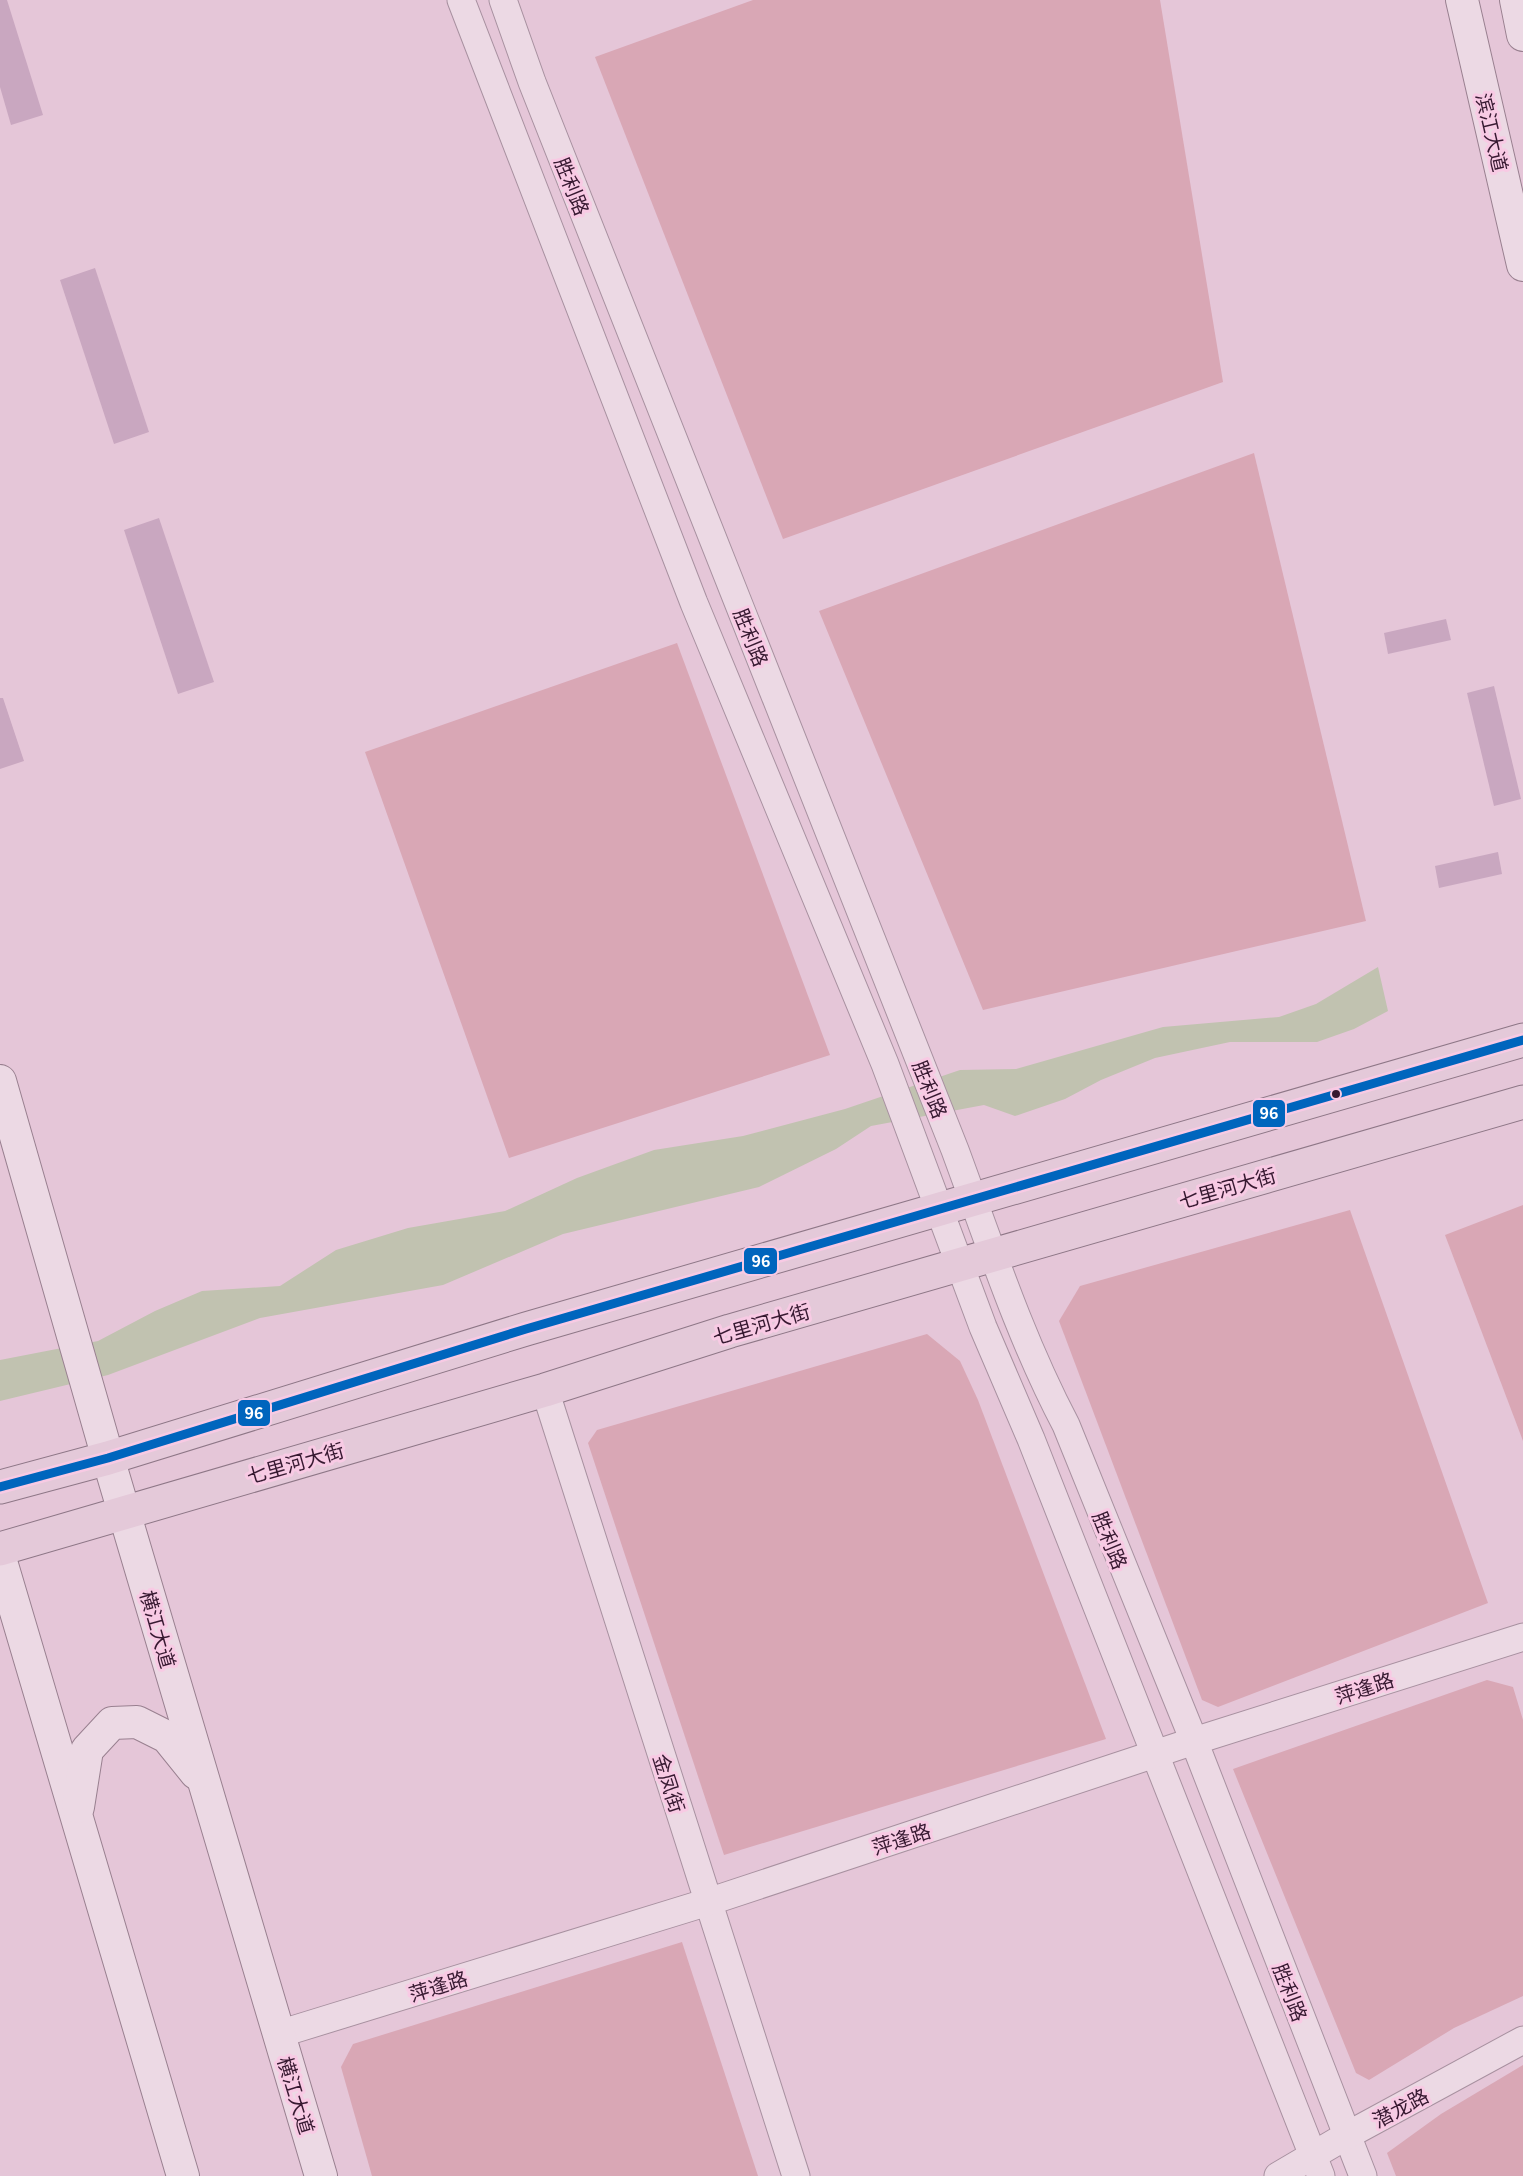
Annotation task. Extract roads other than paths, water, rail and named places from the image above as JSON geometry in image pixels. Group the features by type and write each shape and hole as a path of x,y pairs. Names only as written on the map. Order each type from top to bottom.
{"main road":[{"name":"滨江大道","path":"1462,0 1523,265"},
{"path":"1516,0 1523,35"},
{"path":"0,1487 108,1458 526,1329 1523,1040"},
{"name":"横江大道","path":"0,1081 94,1411 321,2176"},
{"name":"七里河大街","path":"0,1549 545,1390 730,1331 1523,1102"},
{"path":"0,1558 183,2176"},
{"path":"76,1816 87,1750 112,1723 137,1722 167,1737 204,1783"}],"street":[{"name":"胜利路","path":"460,0 694,603 885,1065 941,1209 982,1327 1031,1439 1317,2166"},
{"name":"胜利路","path":"503,0 536,93 917,1053 1046,1387 1066,1425 1194,1741 1363,2176"},
{"name":"金凤街","path":"545,1390 796,2176"},
{"path":"1031,1439 1038,1426 1046,1419 1055,1418 1066,1425"},
{"name":"萍逢路","path":"279,2034 708,1902 1194,1741 1523,1637"},
{"path":"1244,1981 1268,1989 1275,1983 1280,1965"},
{"name":"潜龙路","path":"1278,2176 1317,2166 1346,2136 1523,2040"}]}
